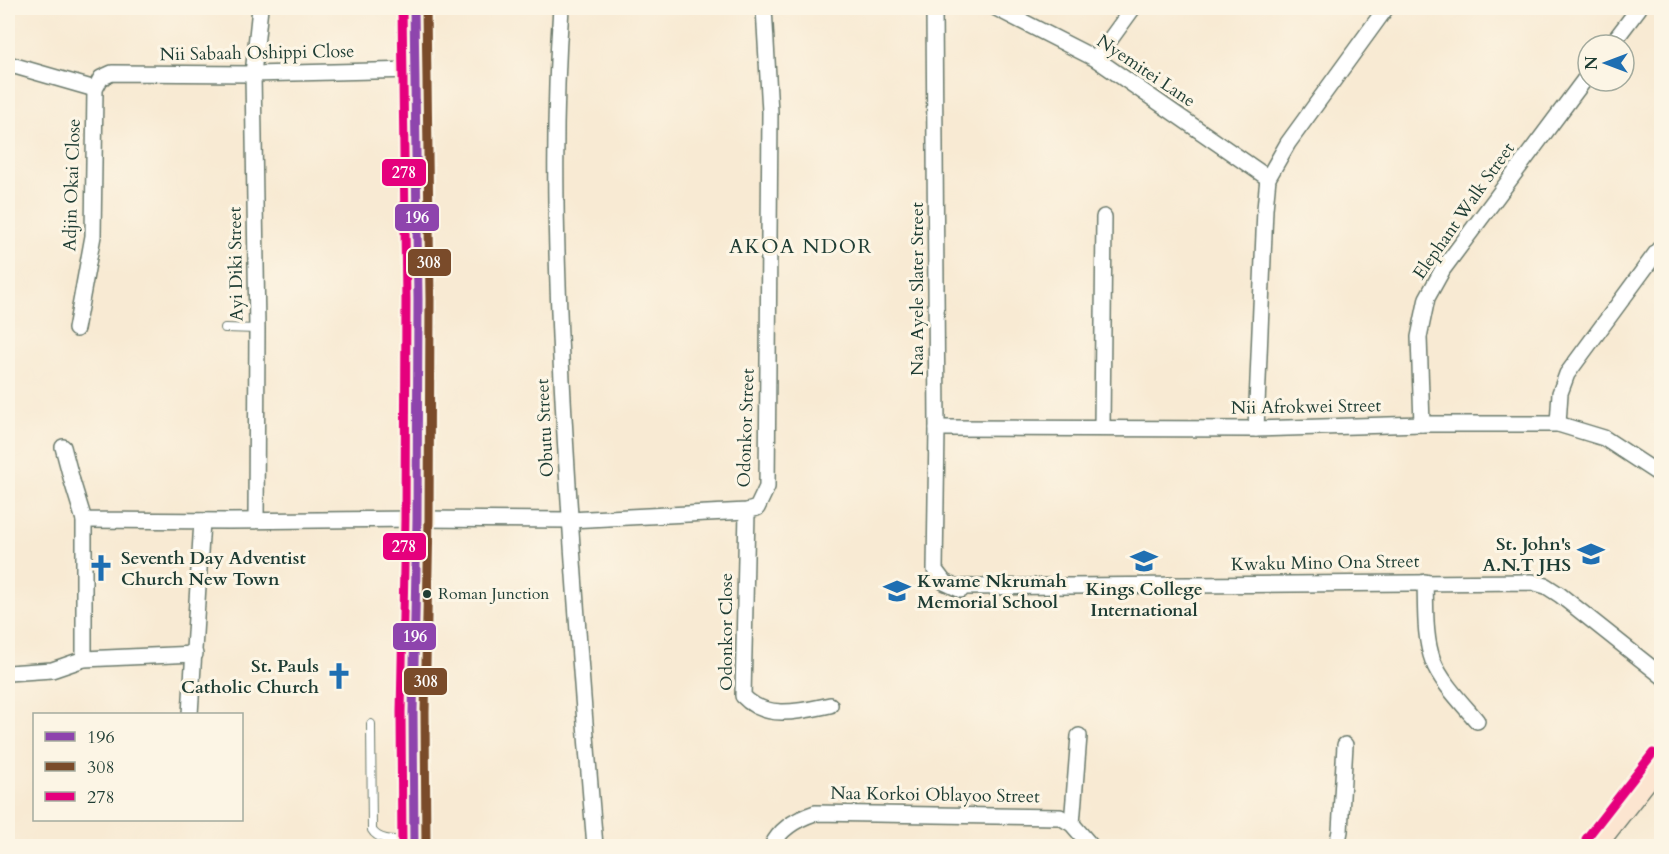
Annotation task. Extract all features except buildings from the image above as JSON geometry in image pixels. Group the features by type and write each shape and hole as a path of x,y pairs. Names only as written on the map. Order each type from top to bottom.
{"street":[{"name":"Ayi Diki Street","path":"256,520 257,329 253,74 260,8"},
{"path":"414,8 417,291 417,519 412,712 414,844"},
{"name":"Obutu Street","path":"561,8 557,56 557,258 569,520 595,846"},
{"name":"Odonkor Street","path":"84,520 569,520 747,511 757,508 767,487 770,112 764,8"},
{"name":"Naa Ayele Slater Street","path":"934,8 937,428 935,570 944,582 961,590"},
{"name":"Nyemitei Lane","path":"996,8 1096,59 1268,178"},
{"path":"1096,59 1133,8"},
{"path":"1256,429 1268,178 1288,143 1386,8"},
{"path":"1620,33 1639,8"},
{"path":"8,64 98,84"},
{"name":"Nii Sabaah Oshippi Close","path":"98,84 112,73 253,74 414,70"},
{"name":"Adjin Okai Close","path":"76,329 93,237 98,84"},
{"name":"Elephant Walk Street","path":"1422,424 1419,337 1427,298 1443,269 1576,91"},
{"path":"1102,429 1104,217"},
{"path":"1558,424 1560,393 1567,374 1662,245"},
{"name":"Nii Afrokwei Street","path":"937,428 1256,429 1422,424 1558,424 1604,438 1662,476"},
{"path":"63,447 84,520 84,659"},
{"name":"Odonkor Close","path":"747,511 743,696 749,703 782,713 830,705"},
{"path":"190,713 202,521"},
{"path":"1425,582 1428,643 1433,661 1440,675 1476,721"},
{"name":"Kwaku Mino Ona Street","path":"961,590 961,587 1532,582 1546,586 1560,595 1662,676"},
{"path":"8,673 52,670 84,659 195,654"},
{"path":"1079,736 1072,824 1091,846"},
{"path":"1337,846 1340,831 1345,745"},
{"path":"1595,846 1662,760"},
{"name":"Naa Korkoi Oblayoo Street","path":"772,846 784,830 799,818 815,813 1060,817 1072,824"}],"lane":[{"path":"225,327 257,329"},
{"path":"371,724 372,830 375,835 382,838 414,844"}],"transit line":[{"name":"278","path":"402,8 406,299 401,712 402,846"},
{"name":"196","path":"414,8 418,299 413,712 414,846"},
{"name":"308","path":"426,8 430,299 425,712 426,846"},
{"name":"278","path":"1586,839 1653,753"}],"place":[{"name":"St. John's A.N.T JHS","path":"1591,554"},
{"name":"Kings College International","path":"1144,561"},
{"name":"Seventh Day Adventist Church New Town","path":"101,568"},
{"name":"Kwame Nkrumah Memorial School","path":"897,591"},
{"name":"Roman Junction","path":"427,594"},
{"name":"St. Pauls Catholic Church","path":"339,676"}],"district":[{"name":"AKOA NDOR","path":"801,246"}]}
